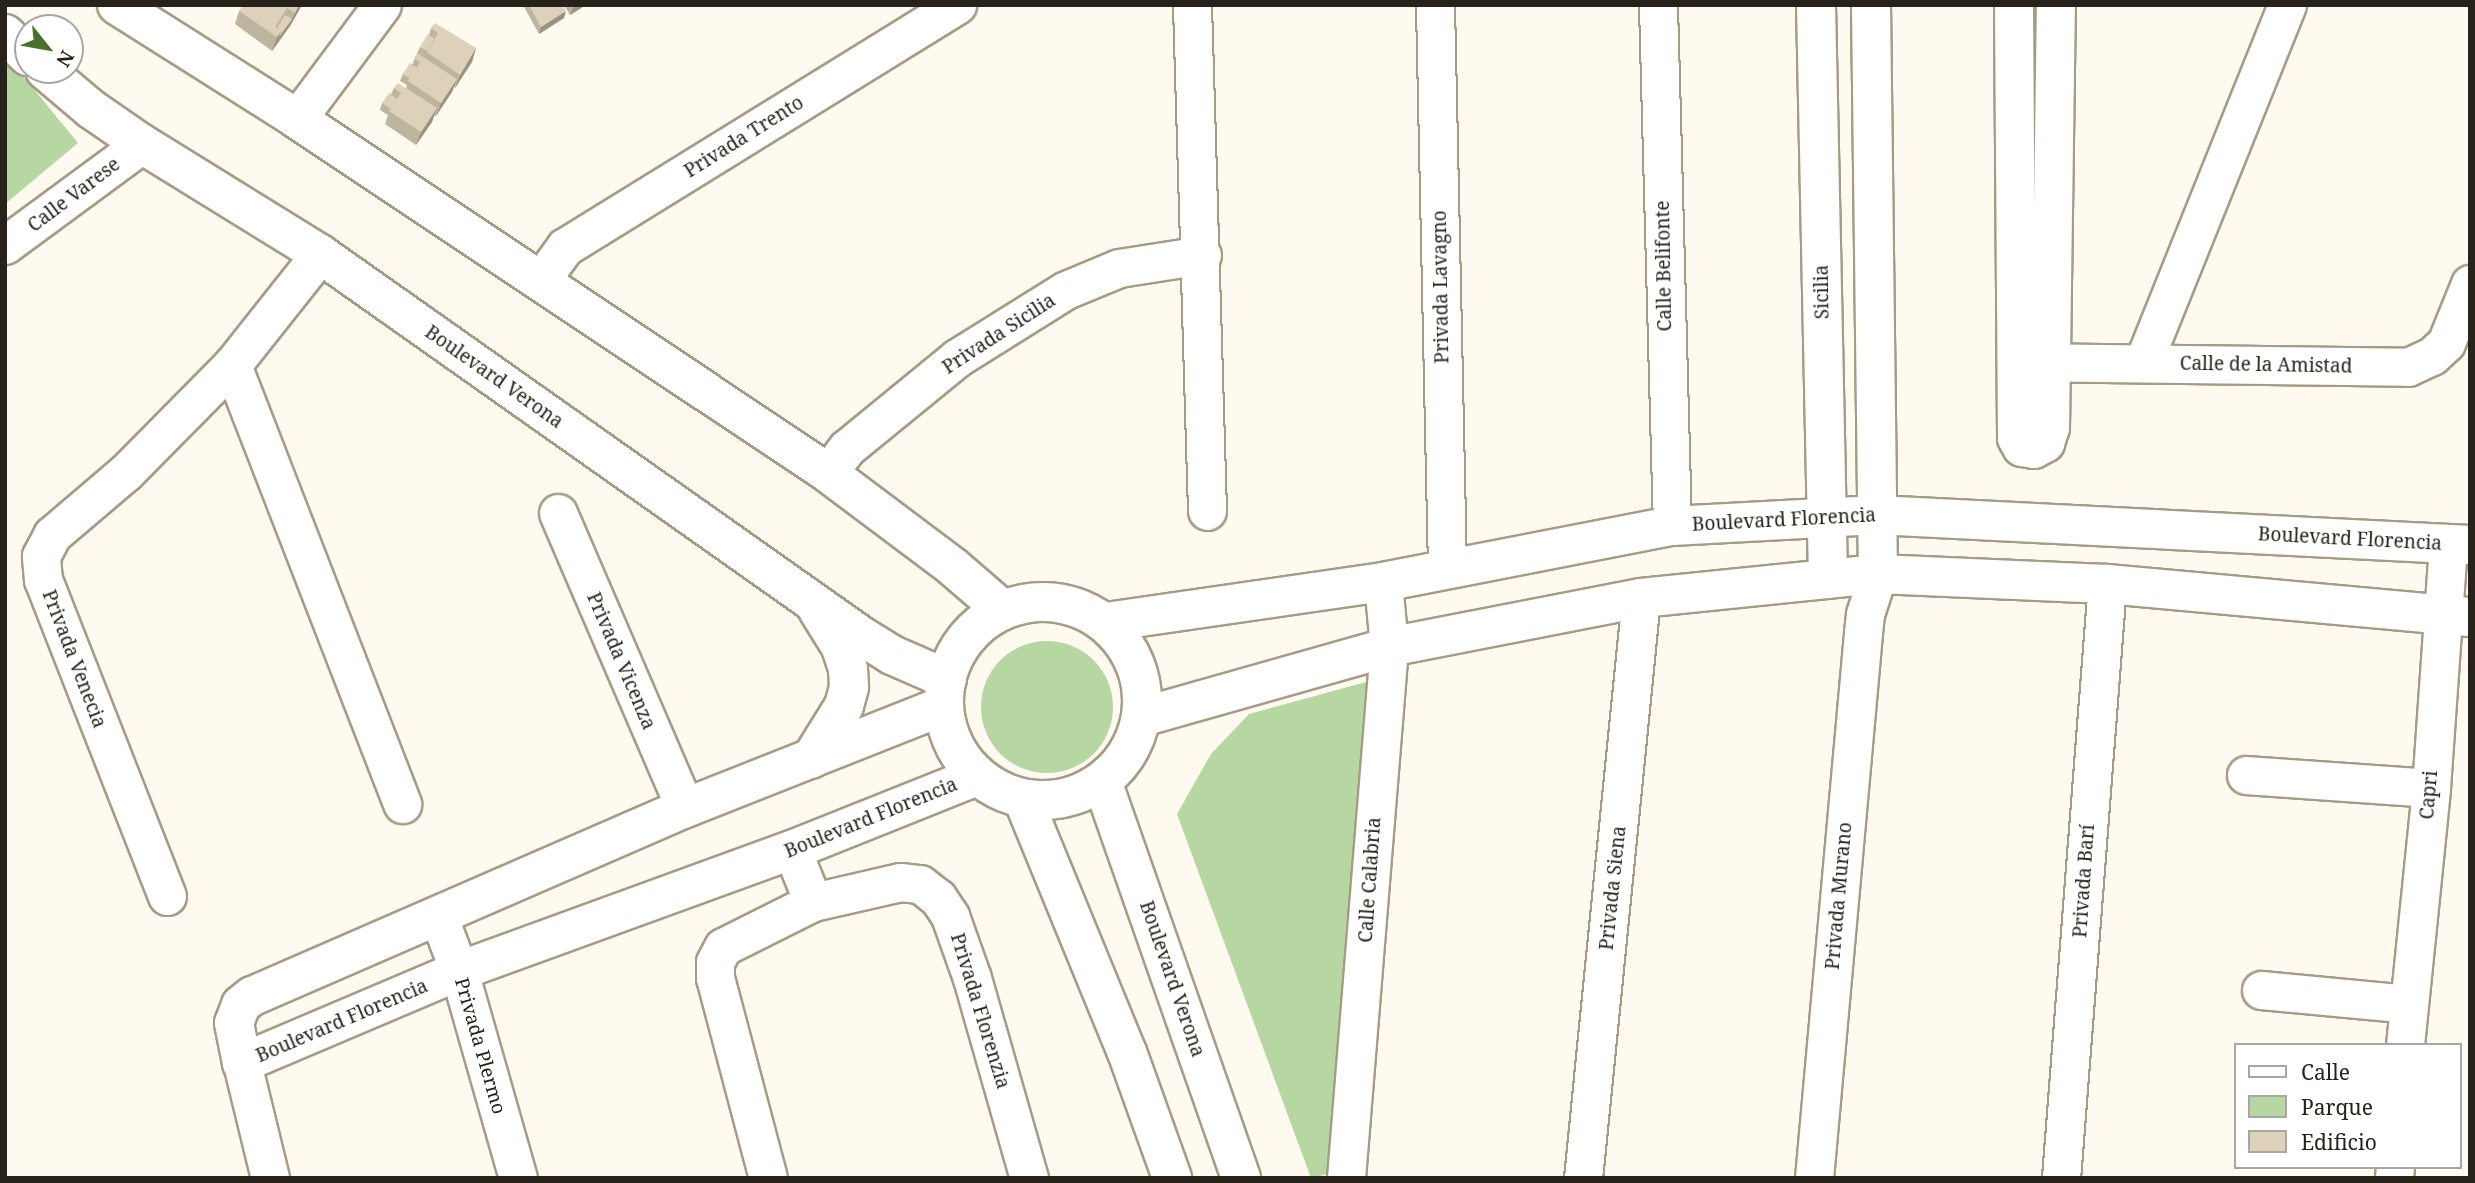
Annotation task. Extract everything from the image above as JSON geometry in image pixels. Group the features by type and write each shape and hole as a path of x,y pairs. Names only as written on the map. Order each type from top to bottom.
{"street":[{"path":"117,5 298,119 828,473 953,567 1003,610"},
{"path":"298,119 330,71 382,5"},
{"name":"Privada Trento","path":"541,280 565,247 957,5"},
{"path":"1192,5 1202,255 1207,511"},
{"name":"Privada Lavagno","path":"1436,5 1447,569"},
{"name":"Calle Belifonte","path":"1658,5 1672,526"},
{"name":"Sicilia","path":"1816,5 1828,579"},
{"path":"1871,5 1878,574"},
{"path":"2014,5 2033,362"},
{"path":"2033,362 2056,5"},
{"path":"2143,363 2287,5"},
{"name":"Boulevard Verona","path":"62,84 91,109 142,144 320,254 814,603 945,692"},
{"name":"Calle Varese","path":"5,245 142,144"},
{"name":"Privada Venecia","path":"167,896 52,605 43,580 41,556 52,535 126,472 232,365 320,254"},
{"name":"Privada Sicilia","path":"828,473 847,448 957,358 1066,290 1119,268 1202,255"},
{"name":"Calle de la Amistad","path":"2033,362 2408,367 2432,356 2446,343 2470,284"},
{"path":"232,365 402,804"},
{"name":"Privada Vicenza","path":"558,513 685,808"},
{"name":"Boulevard Florencia","path":"1106,622 1383,582 1672,526 1877,515 2459,545"},
{"name":"Capri","path":"2405,1043 2431,788 2457,615 2459,545"},
{"path":"1142,717 1389,646 1641,598 1878,574 2107,584 2457,615"},
{"name":"Privada Murano","path":"1814,1178 1865,614 1878,574"},
{"path":"1828,579 1865,614"},
{"name":"Calle Calabria","path":"1346,1178 1389,646 1383,582"},
{"name":"Privada Barí","path":"2061,1178 2107,584"},
{"name":"Privada Siena","path":"1584,1178 1641,598"},
{"path":"1037,601 1074,605 1106,622 1129,649 1142,682 1142,717 1129,753 1102,781 1078,794 1051,800 1023,799 999,790 977,776 960,755 950,734 945,692 958,650 977,626 1003,610 1037,601"},
{"path":"811,758 844,706 849,687 848,669 841,647 814,603"},
{"name":"Boulevard Florencia","path":"945,692 811,758 685,808 252,996 241,1005 234,1023 242,1063 459,971 792,850 977,776"},
{"path":"2246,775 2431,788"},
{"name":"Boulevard Verona","path":"1102,781 1241,1178"},
{"path":"1023,799 1127,1052 1172,1178"},
{"path":"792,850 813,902"},
{"name":"Privada Florenzia","path":"768,1178 715,978 715,962 723,947 813,902 900,881 920,884 938,898 950,916 972,978 1029,1178"},
{"name":"Privada Plermo","path":"438,915 459,971 518,1178"},
{"path":"2262,990 2408,1004"},
{"path":"242,1063 270,1178"}],"green space":[{"path":"5,54 14,65 14,84 30,84 78,143 5,204"},
{"path":"1047,641 1072,646 1084,652 1102,670 1108,682 1113,707 1108,732 1102,744 1084,762 1072,768 1047,773 1022,768 1010,762 992,744 986,732 981,707 986,682 992,670 1010,652 1022,646"},
{"path":"1377,679 1332,1173 1311,1178 1177,814 1211,754 1249,714"}],"building":[{"path":"243,5 299,5 295,13 287,8 275,27 281,31 277,37 239,11"},
{"path":"529,5 562,5 566,11 541,27"},
{"path":"285,15 292,19 279,37 281,31 277,28"},
{"path":"435,23 476,48 460,75 427,52 438,33 431,28"},
{"path":"428,34 434,39 427,51 420,47"},
{"path":"417,53 457,79 441,103 408,81 420,62 414,58"},
{"path":"410,63 417,68 410,79 403,74"},
{"path":"398,83 437,108 421,132 389,111 401,93 394,88"},
{"path":"389,93 397,99 391,109 382,103"}]}
